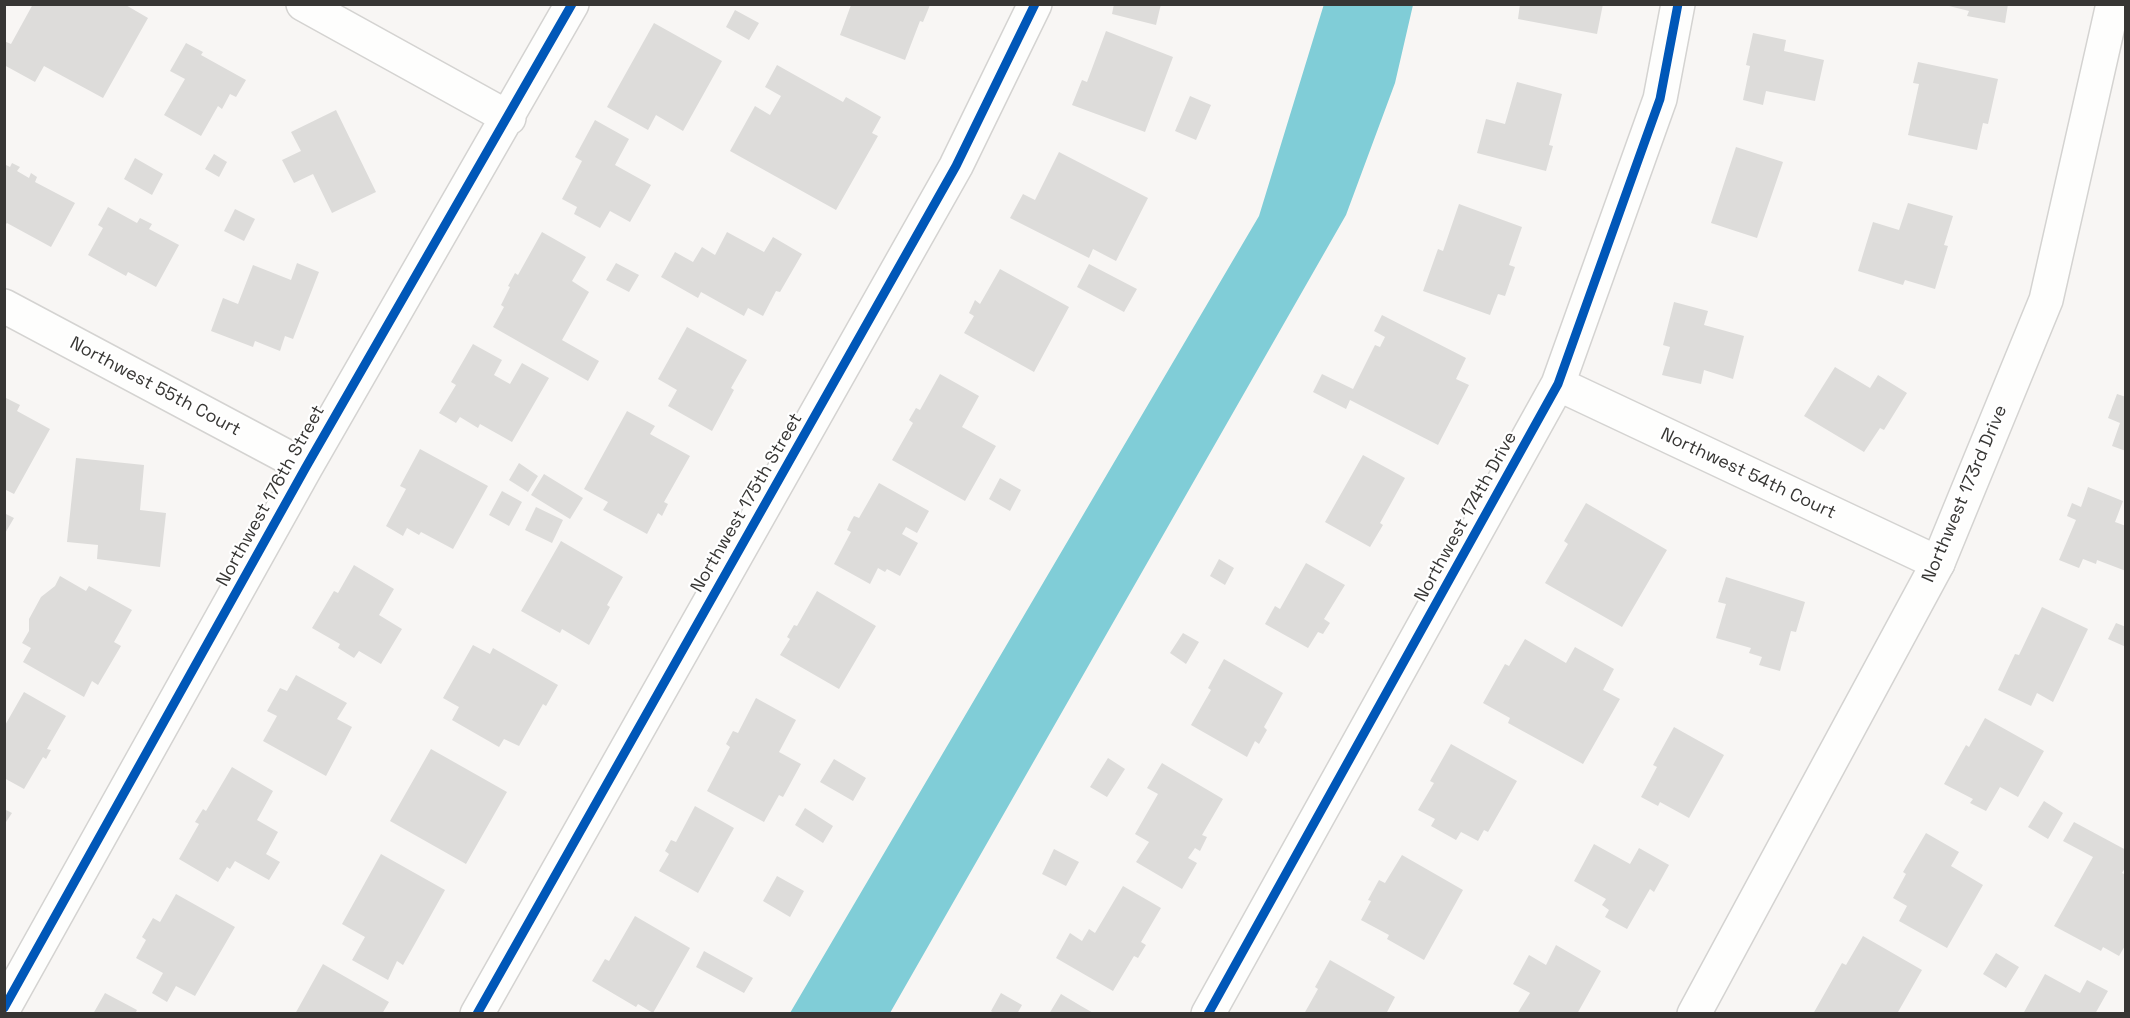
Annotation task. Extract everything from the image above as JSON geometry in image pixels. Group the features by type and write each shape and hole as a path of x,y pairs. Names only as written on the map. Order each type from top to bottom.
{"street":[{"path":"303,4 509,118"},
{"name":"Northwest 176th Street","path":"4,1008 306,467 509,118 572,4"},
{"name":"Northwest 175th Street","path":"477,1014 956,166 1035,4"},
{"name":"Northwest 174th Drive","path":"1208,1014 1558,384 1660,99 1678,4"},
{"name":"Northwest 173rd Drive","path":"1694,1014 1938,563 2046,300 2113,4"},
{"name":"Northwest 55th Court","path":"4,306 306,467"},
{"name":"Northwest 54th Court","path":"1558,384 1938,563"}],"water":[{"path":"1324,4 1413,5 1395,83 1346,215 890,1013 790,1013 1259,216"}],"building":[{"path":"33,4 124,4 148,18 103,98 44,66 35,82 4,65 4,41 11,44"},
{"path":"1114,4 1161,4 1156,25 1112,14"},
{"path":"1520,4 1603,4 1597,34 1518,19"},
{"path":"1941,4 2008,4 2005,23 1967,16 1969,11"},
{"path":"851,5 930,5 923,22 920,21 905,60 840,35"},
{"path":"735,10 759,23 749,40 726,27"},
{"path":"654,23 722,61 683,131 656,115 648,130 607,107"},
{"path":"1106,31 1173,57 1145,132 1072,105 1082,80 1087,82"},
{"path":"1753,33 1786,40 1784,51 1824,60 1815,101 1766,91 1763,105 1743,100 1750,66 1746,65"},
{"path":"186,43 203,52 201,55 246,80 236,97 230,94 222,109 218,106 201,136 164,115 185,79 170,71"},
{"path":"1918,62 1998,79 1988,124 1983,123 1977,150 1908,135 1919,84 1913,83"},
{"path":"777,65 843,102 846,97 881,117 872,133 878,136 836,210 730,151 755,106 770,115 781,96 765,87"},
{"path":"1517,82 1562,94 1549,145 1553,146 1546,171 1477,153 1486,119 1505,124"},
{"path":"1190,96 1211,105 1196,140 1175,131"},
{"path":"336,110 376,192 332,213 313,174 294,183 282,160 301,151 291,132"},
{"path":"595,120 629,139 615,165 651,185 630,222 610,211 600,228 574,214 577,207 562,199 582,161 575,157"},
{"path":"1736,147 1783,162 1757,238 1711,223"},
{"path":"1059,152 1148,198 1116,261 1093,249 1089,258 1010,218 1023,194 1035,200"},
{"path":"214,154 227,162 219,177 205,169"},
{"path":"135,158 163,174 152,195 124,179"},
{"path":"12,163 20,167 17,171 29,178 31,173 37,177 35,182 75,203 51,247 7,223 4,226 4,164 10,167"},
{"path":"1908,203 1953,216 1944,245 1948,246 1935,289 1905,280 1903,285 1858,271 1873,222 1899,230"},
{"path":"1459,204 1522,227 1509,265 1515,267 1505,296 1498,294 1490,315 1423,291 1438,249 1443,251"},
{"path":"108,207 137,223 140,218 152,224 149,229 179,245 156,287 128,272 126,276 88,255 103,228 98,225"},
{"path":"235,209 255,219 244,241 224,231"},
{"path":"542,232 586,257 572,281 589,292 562,340 599,361 588,381 493,327 504,307 501,305 510,287 508,286 515,273 518,275"},
{"path":"727,232 764,252 773,237 802,254 780,292 776,291 763,316 748,308 744,316 701,292 698,298 661,277 675,252 693,262 702,247 715,255"},
{"path":"297,263 319,272 293,339 285,336 280,351 255,341 253,347 211,331 223,298 238,304 253,265 291,280"},
{"path":"616,263 639,275 629,292 606,280"},
{"path":"1089,264 1137,289 1124,312 1077,287"},
{"path":"1000,269 1069,307 1034,372 964,333 974,316 969,313 975,300 980,304"},
{"path":"1674,302 1708,311 1704,325 1744,336 1733,379 1704,370 1701,384 1662,375 1670,347 1663,345"},
{"path":"1382,315 1466,358 1456,379 1469,385 1438,445 1350,400 1346,409 1313,392 1322,374 1353,389 1375,345 1380,347 1385,337 1374,331"},
{"path":"687,327 747,360 731,388 734,390 712,431 668,406 677,390 658,379"},
{"path":"473,344 502,360 494,375 510,384 522,363 549,378 512,442 480,424 478,428 460,417 456,423 439,413 456,385 451,382"},
{"path":"1835,367 1870,388 1878,375 1907,393 1884,430 1880,428 1864,452 1804,416"},
{"path":"940,374 979,396 962,427 996,446 965,501 892,460 913,423 909,420 916,408 920,410"},
{"path":"2117,394 2126,397 2126,451 2112,446 2120,423 2108,418"},
{"path":"4,397 20,405 17,411 50,429 14,494 4,489"},
{"path":"627,411 655,426 650,434 690,456 664,502 668,504 662,516 658,513 647,534 603,510 608,502 584,489"},
{"path":"420,449 488,486 453,549 421,532 419,535 407,528 403,536 386,526 406,489 400,486"},
{"path":"1363,455 1405,478 1380,523 1383,525 1370,547 1325,522"},
{"path":"76,458 144,465 140,510 166,513 160,567 97,559 98,545 67,542"},
{"path":"519,463 538,476 528,492 509,480"},
{"path":"544,474 583,498 570,519 531,495"},
{"path":"1000,478 1021,490 1010,511 989,499"},
{"path":"879,483 929,511 917,533 906,527 902,534 918,543 900,576 887,569 885,572 878,568 870,584 834,564 851,532 847,530 850,523 854,516 859,518"},
{"path":"2088,487 2123,501 2115,522 2126,526 2126,571 2097,560 2096,564 2083,559 2079,568 2059,560 2076,520 2067,516 2072,503 2081,507"},
{"path":"502,491 522,502 509,526 489,515"},
{"path":"1586,503 1667,550 1622,627 1545,583 1568,544 1564,541"},
{"path":"536,507 563,520 552,543 525,530"},
{"path":"4,513 14,518 4,535"},
{"path":"561,541 623,577 589,645 562,629 560,633 521,611"},
{"path":"1219,559 1234,568 1225,585 1210,576"},
{"path":"1306,563 1345,585 1324,619 1330,623 1323,634 1318,632 1308,648 1265,624 1275,606 1280,609"},
{"path":"354,565 394,589 379,615 402,629 381,664 359,651 354,658 338,648 340,644 312,628 334,591 338,593"},
{"path":"60,576 86,591 89,586 132,610 114,642 121,646 98,685 92,681 84,697 23,662 31,648 22,643 29,631 29,619 41,597 55,586"},
{"path":"1726,577 1805,602 1796,632 1791,631 1780,671 1759,665 1762,657 1749,653 1751,648 1716,638 1726,604 1718,602"},
{"path":"817,591 876,626 839,689 780,655 790,639 787,637 794,625 797,626"},
{"path":"2042,607 2088,629 2053,702 2037,693 2031,706 1998,690 2015,654 2019,655"},
{"path":"2116,623 2126,627 2126,647 2108,639"},
{"path":"1183,633 1199,642 1186,664 1170,653"},
{"path":"1525,639 1566,663 1575,647 1614,669 1603,690 1620,699 1583,764 1508,723 1510,718 1483,703 1505,664 1509,666"},
{"path":"473,645 490,654 493,648 558,685 546,706 543,704 519,746 504,739 499,747 452,720 459,707 443,698"},
{"path":"1224,659 1283,693 1264,727 1267,730 1259,744 1255,741 1247,757 1191,725 1211,690 1208,688"},
{"path":"296,675 347,703 337,719 352,727 326,776 263,741 277,716 267,711 280,688 287,691"},
{"path":"24,692 66,716 47,749 51,750 46,759 43,757 24,789 4,778 4,727"},
{"path":"756,698 796,720 779,752 801,764 783,797 779,795 764,822 707,791 730,747 726,744 733,731 738,733"},
{"path":"1985,718 2044,751 2018,797 2000,787 1986,811 1970,803 1973,799 1944,784 1966,745 1969,747"},
{"path":"1674,727 1724,755 1689,818 1660,802 1658,806 1641,797 1657,767 1653,765"},
{"path":"1451,744 1517,781 1488,832 1484,830 1478,841 1461,832 1456,840 1431,826 1435,819 1418,810 1434,783 1430,781"},
{"path":"431,749 507,792 466,864 390,821"},
{"path":"1108,758 1125,769 1107,797 1090,787"},
{"path":"834,759 866,778 853,801 820,782"},
{"path":"1162,763 1223,799 1202,835 1207,837 1200,851 1195,848 1188,858 1197,863 1182,889 1136,862 1149,842 1135,834 1158,794 1147,788"},
{"path":"232,767 273,791 257,820 278,832 266,854 280,862 269,880 235,861 230,869 227,867 218,882 179,859 199,824 195,822 203,809 206,811"},
{"path":"2044,801 2063,813 2048,839 2028,827"},
{"path":"695,806 734,828 698,893 659,871 669,854 665,851 671,840 676,842"},
{"path":"805,808 833,826 823,843 795,825"},
{"path":"4,809 12,813 4,825"},
{"path":"2074,822 2126,850 2126,866 2122,873 2126,875 2126,944 2119,956 2103,947 2101,951 2054,926 2093,857 2063,841"},
{"path":"1926,833 1959,852 1951,866 1983,885 1947,948 1899,921 1907,906 1893,898 1906,874 1903,872"},
{"path":"1594,844 1630,864 1639,848 1669,865 1654,892 1650,889 1627,929 1605,917 1609,910 1602,905 1606,899 1574,881"},
{"path":"1054,849 1079,862 1066,886 1042,874"},
{"path":"381,854 445,890 403,965 397,961 388,980 352,960 365,937 342,924"},
{"path":"1402,855 1463,890 1424,960 1387,939 1389,935 1361,920 1371,901 1368,900 1379,880 1385,883"},
{"path":"777,876 804,891 790,917 763,901"},
{"path":"1123,886 1161,908 1141,942 1146,945 1138,958 1134,956 1113,991 1056,958 1070,933 1082,941 1089,929 1095,933"},
{"path":"176,894 235,927 195,996 176,986 167,1002 152,993 163,973 136,958 146,940 142,937 153,918 160,922"},
{"path":"635,916 690,948 653,1013 638,1004 636,1007 592,981 605,959 609,961"},
{"path":"1863,936 1922,970 1898,1012 1901,1014 1813,1014 1842,963 1846,965"},
{"path":"1556,945 1601,971 1577,1014 1517,1014 1530,993 1513,984 1529,955 1546,965"},
{"path":"704,951 753,978 744,993 696,967"},
{"path":"1996,953 2019,967 2006,988 1983,974"},
{"path":"1330,960 1395,997 1386,1014 1304,1014 1318,989 1315,987"},
{"path":"323,964 389,1002 382,1014 295,1014"},
{"path":"2045,974 2080,993 2087,980 2108,991 2095,1014 2023,1014"},
{"path":"105,993 137,1010 135,1014 93,1014"},
{"path":"1001,993 1022,1005 1017,1014 995,1014 991,1011"},
{"path":"1061,994 1081,1006 1095,1014 1049,1014"}],"cycle path":[{"path":"4,1008 306,467 572,4"},
{"path":"477,1014 956,166 1035,4"},
{"path":"1208,1014 1558,384 1660,99 1678,4"}]}
